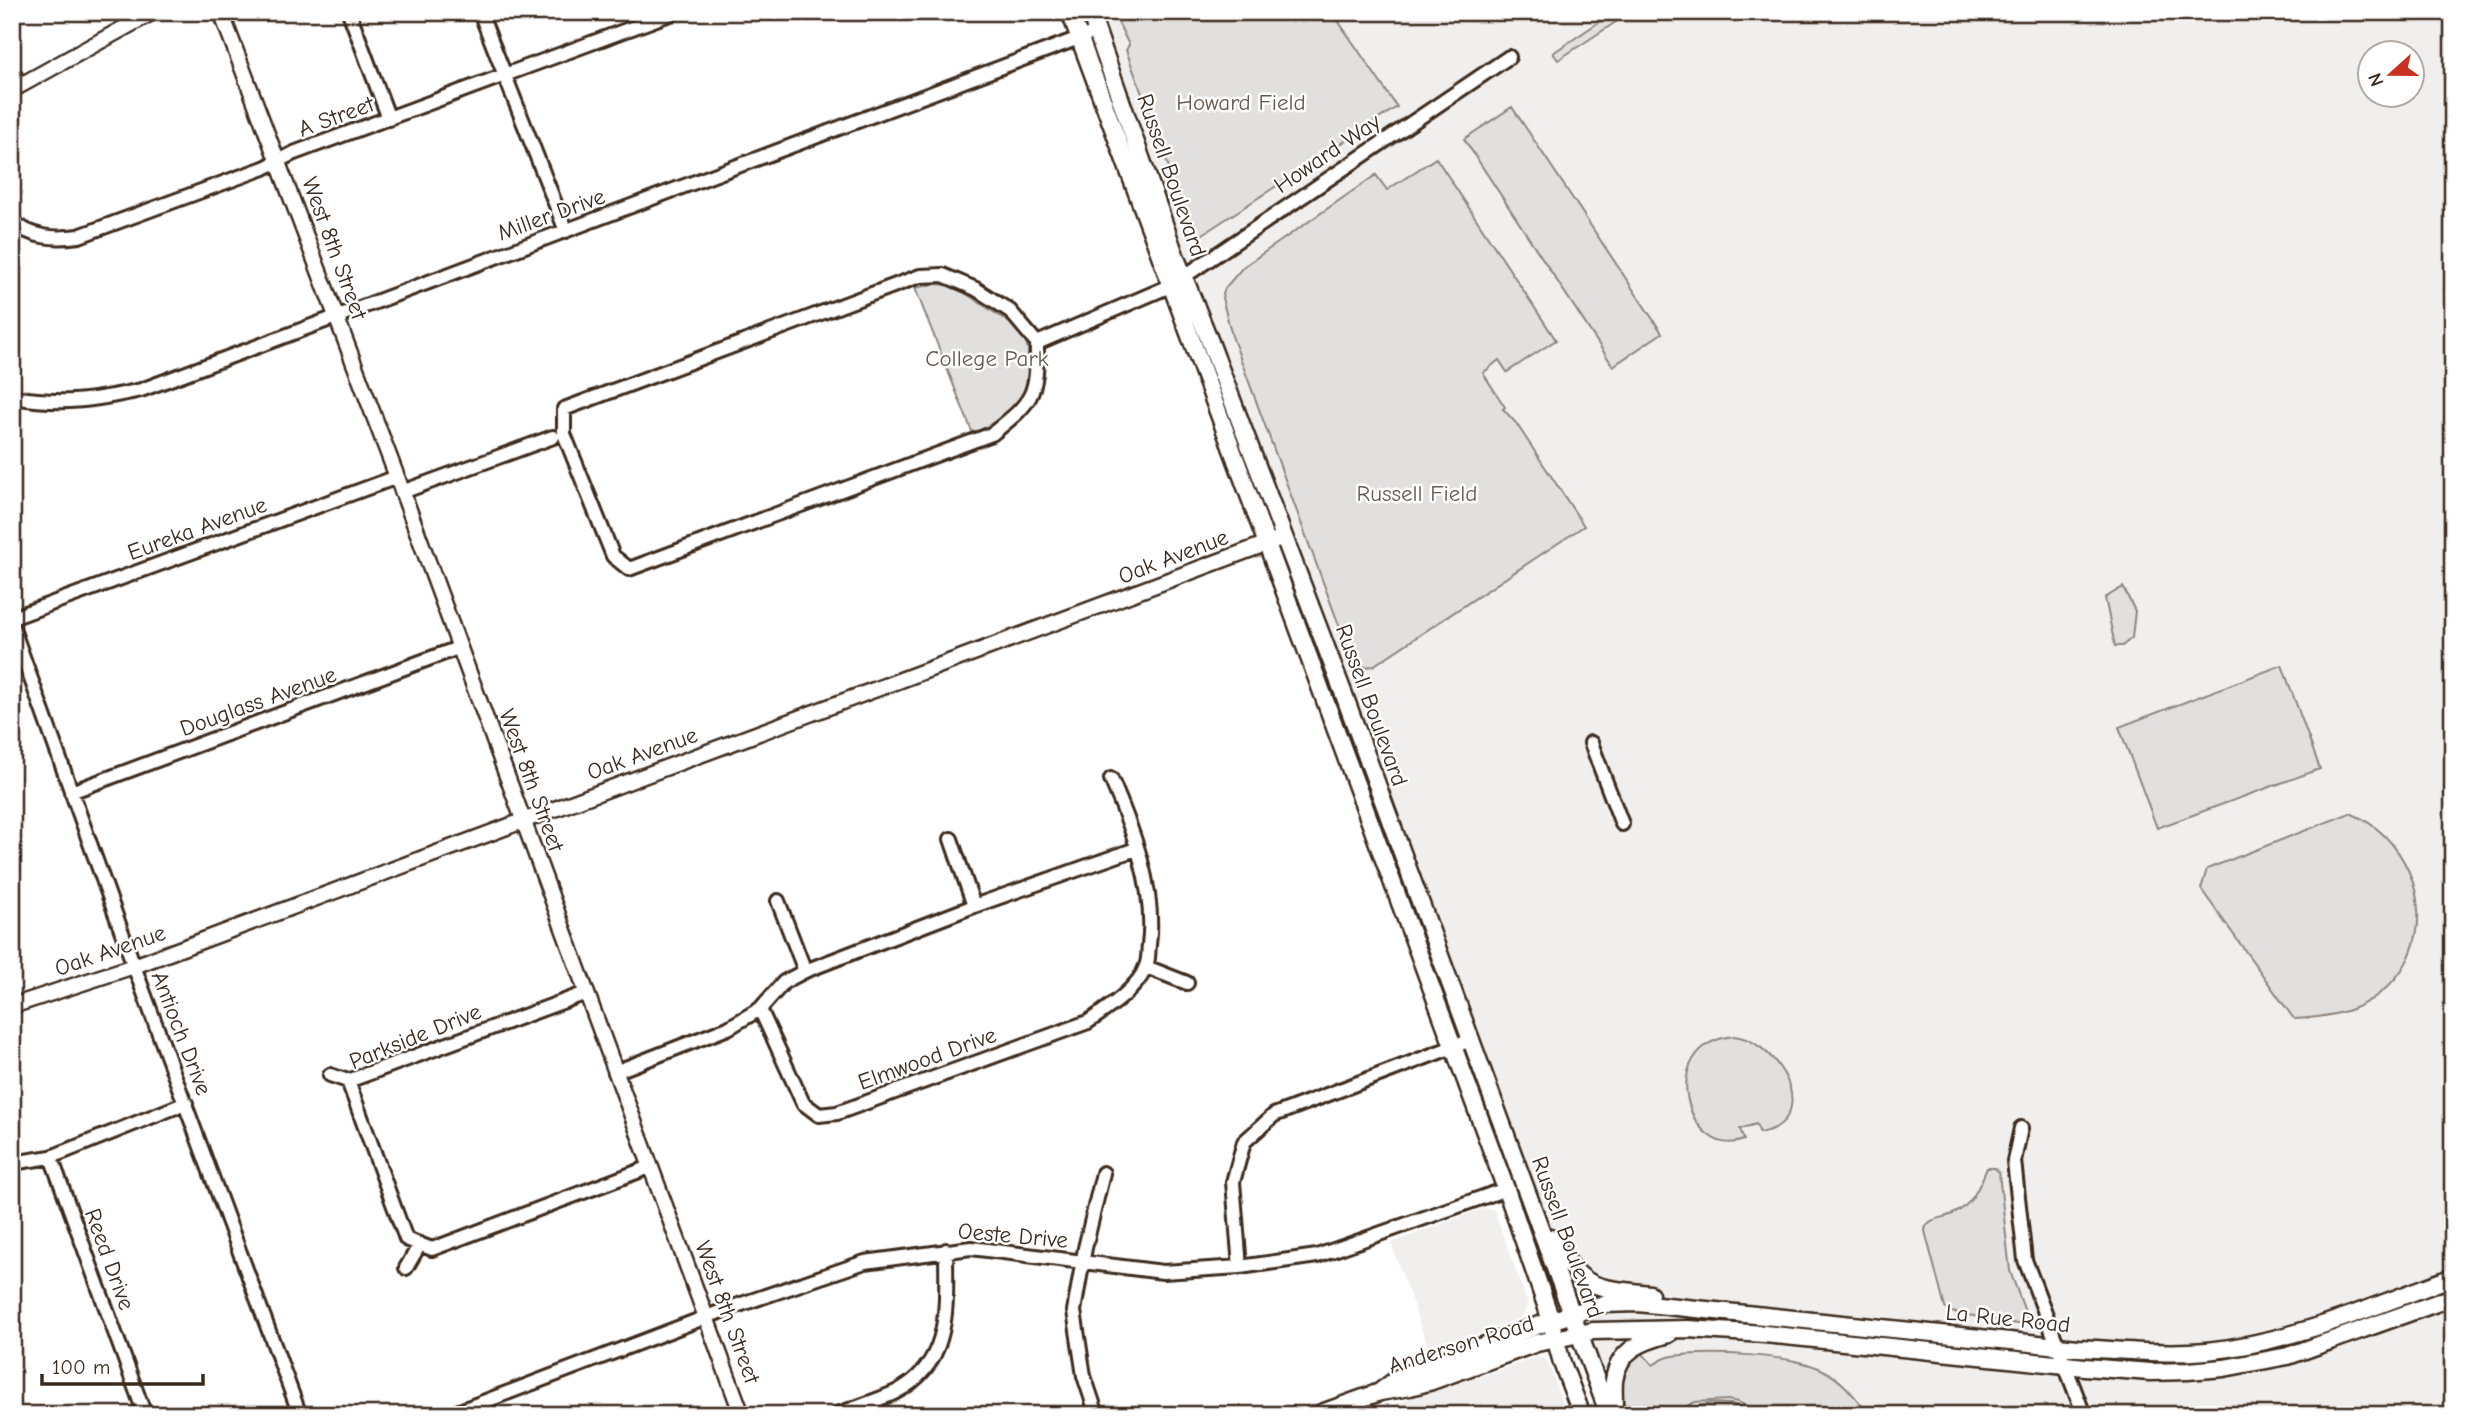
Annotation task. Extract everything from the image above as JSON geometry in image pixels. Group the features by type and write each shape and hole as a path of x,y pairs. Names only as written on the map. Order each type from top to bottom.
{"main road":[{"name":"Russell Boulevard","path":"1070,12 1177,281 1284,537 1611,1415"},
{"name":"Russell Boulevard","path":"1090,12 1177,281 1267,544 1506,1189 1582,1415"},
{"path":"1311,660 1320,662 1332,688 1343,692"},
{"path":"1535,1214 1570,1267 1591,1284 1612,1290 1702,1300 1714,1311"},
{"name":"La Rue Road","path":"1550,1321 1617,1302 2056,1346 2143,1353 2206,1351 2248,1345 2298,1333 2453,1277"},
{"name":"La Rue Road","path":"1555,1338 1611,1329 1688,1329 1765,1334 2150,1372 2200,1370 2262,1362 2318,1347 2453,1297"},
{"name":"Anderson Road","path":"1316,1415 1437,1373 1441,1368 1440,1361 1550,1321"},
{"path":"1611,1415 1618,1365 1629,1350 1640,1343 1688,1329"},
{"name":"Anderson Road","path":"1387,1391 1432,1381 1555,1338"}],"street":[{"path":"12,71 16,87 153,12"},
{"name":"West 8th Street","path":"221,12 397,477 742,1415"},
{"path":"349,12 389,119"},
{"path":"480,12 566,231"},
{"name":"A Street","path":"12,220 37,235 57,239 79,236 675,12"},
{"name":"Miller Drive","path":"12,397 45,402 93,401 141,390 1097,32"},
{"name":"Howard Way","path":"1177,281 1509,57"},
{"path":"943,275 976,289 1010,311 1037,343 1037,368 1031,398 992,434 629,569 612,556 564,434 564,409 920,276 943,275"},
{"path":"1037,343 1177,281"},
{"path":"402,492 553,437"},
{"name":"Eureka Avenue","path":"12,618 397,477"},
{"name":"Oak Avenue","path":"12,1006 134,966 1284,537"},
{"name":"Antioch Drive","path":"12,626 300,1415"},
{"name":"Douglass Avenue","path":"71,792 458,648"},
{"path":"1591,743 1622,824"},
{"path":"1111,779 1148,888 1152,923 1146,967 1187,983"},
{"path":"951,839 974,906"},
{"path":"615,1072 728,1028 760,1009 784,982 806,971 974,906 1136,849"},
{"path":"778,901 806,971"},
{"name":"Elmwood Drive","path":"760,1009 803,1103 819,1115 837,1113 1088,1022 1116,1003 1146,967"},
{"name":"Parkside Drive","path":"420,1244 406,1239 348,1081 586,993"},
{"path":"1240,1267 1233,1182 1244,1142 1274,1115 1471,1040"},
{"path":"330,1075 348,1081"},
{"path":"12,1163 51,1157 186,1103"},
{"path":"2021,1128 2014,1161 2025,1260 2084,1415"},
{"name":"Reed Drive","path":"51,1157 145,1415"},
{"path":"406,1268 420,1244 432,1249 650,1167"},
{"path":"1097,1415 1084,1377 1074,1311 1082,1262 1103,1173"},
{"name":"Oeste Drive","path":"455,1414 706,1318 865,1262 971,1248 1163,1272 1240,1267 1317,1256 1506,1189"},
{"path":"836,1415 898,1391 931,1364 945,1321 946,1250"}],"shaded area":[{"path":"1095,12 2453,12 2453,1415 1614,1415"},
{"path":"1484,1208 1494,1210 1528,1304 1522,1317 1430,1353 1391,1243"},
{"path":"1538,1356 1548,1362 1567,1415 1366,1415 1454,1382 1491,1373"}],"green space":[{"name":"Howard Field","path":"1113,12 1332,12 1397,107 1200,236 1187,217 1126,50 1129,45"},
{"path":"1614,12 1631,12 1558,60 1553,53"},
{"path":"1512,107 1662,333 1613,366 1464,139"},
{"name":"Russell Field","path":"1436,158 1556,340 1507,372 1499,360 1483,373 1505,407 1503,409 1516,423 1584,526 1373,666 1365,667 1350,655 1232,336 1222,298 1225,288 1243,267 1376,175 1387,190"},
{"name":"College Park","path":"934,284 953,285 1010,323 1023,335 1028,349 1027,388 1024,397 1013,411 973,434 915,288"},
{"path":"2123,587 2135,611 2132,638 2122,646 2115,646 2105,598"},
{"path":"2282,665 2320,769 2157,828 2119,727"},
{"path":"2350,813 2377,829 2392,844 2404,862 2416,893 2417,934 2411,953 2401,970 2388,986 2372,999 2338,1013 2294,1019 2201,889 2207,869"},
{"path":"1734,1036 1762,1048 1774,1060 1790,1089 1791,1104 1787,1117 1775,1128 1760,1133 1756,1124 1740,1129 1744,1140 1724,1142 1707,1134 1695,1119 1688,1099 1687,1078 1694,1059 1709,1044"},
{"path":"1987,1168 1995,1168 1999,1173 2010,1271 2028,1320 2023,1325 1951,1312 1945,1308 1925,1231 1932,1221 1955,1213 1966,1205 1975,1194"},
{"path":"1642,1353 1653,1365 1670,1357 1707,1354 1791,1360 1823,1370 1837,1379 1869,1415 1766,1415 1727,1400 1695,1402 1669,1415 1626,1415 1622,1389 1624,1371 1633,1357"},
{"path":"1711,1403 1732,1404 1761,1415 1675,1415"}]}
